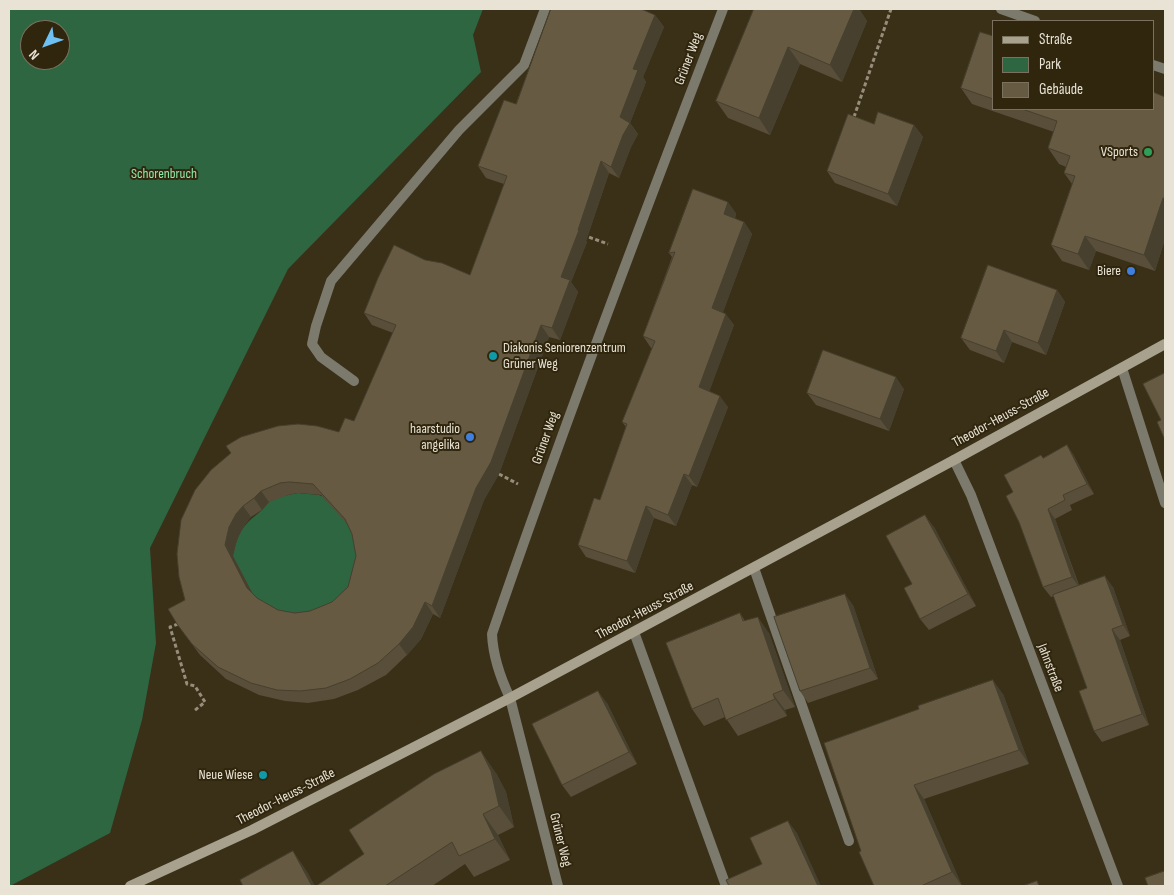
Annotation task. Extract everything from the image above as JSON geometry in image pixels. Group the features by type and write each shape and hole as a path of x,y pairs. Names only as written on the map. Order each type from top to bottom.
{"main road":[{"name":"Theodor-Heuss-Straße","path":"130,886 252,830 510,698 954,460 1165,344"}],"street":[{"path":"354,381 321,356 312,344 331,282 459,130 524,64 545,9"},
{"name":"Grüner Weg","path":"558,886 510,698 493,652 492,634 540,495 629,252 723,9"},
{"path":"1001,9 1032,20"},
{"path":"1122,368 1165,503"},
{"name":"Jahnstraße","path":"954,460 971,495 1118,886"},
{"path":"754,568 849,841"},
{"path":"634,632 726,886"}],"path":[{"path":"854,117 891,9"},
{"path":"578,233 629,252"},
{"path":"178,624 170,627 186,684 195,686 205,702 194,711"}],"green space":[{"name":"Schorenbruch","path":"9,9 483,9 473,35 481,72 288,269 150,548 156,643 142,720 110,833 10,886"},
{"path":"298,493 319,495 333,501 360,545 360,587 304,624 256,600 232,559 238,537 248,522 272,500"}],"building":[{"name":"Diakonis Seniorenzentrum Grüner Weg","path":"551,9 641,9 655,15 633,69 638,70 620,117 630,123 623,135 611,167 601,161 579,230 561,277 570,280 552,328 541,325 491,462 476,488 432,606 425,602 413,627 399,644 378,663 350,679 326,688 300,691 277,690 251,683 218,667 192,644 168,609 185,600 179,577 177,554 181,520 195,490 211,470 231,453 226,446 241,437 278,426 298,424 317,426 339,432 345,418 354,421 396,325 364,313 394,245 425,260 442,263 470,275 507,176 478,166 504,100 516,104","holes":["280,483 313,484 345,519 352,534 356,556 348,587 332,602 310,611 295,613 278,610 257,598 247,588 225,545 229,527 243,506 261,491"]},
{"path":"754,9 854,9 830,65 788,47 759,118 716,101"},
{"path":"980,32 992,36 992,99 961,88"},
{"path":"1154,92 1165,97 1165,198 1163,198 1144,255 1085,236 1078,254 1051,245 1075,176 1064,173 1070,156 1048,148 1057,121 1025,110 1154,110"},
{"path":"878,112 914,125 888,194 827,171 848,114 874,124"},
{"path":"693,189 728,202 724,214 744,222 712,308 726,314 699,387 720,396 689,476 684,474 668,515 646,506 627,561 578,545 594,498 600,500 627,424 622,422 655,341 643,336 675,252 669,253"},
{"path":"988,265 1057,290 1038,343 1004,330 996,351 961,338"},
{"path":"823,350 896,377 880,419 807,393"},
{"path":"1165,373 1165,440 1157,422 1161,420 1143,384"},
{"path":"1067,445 1087,484 1063,495 1065,500 1048,509 1072,577 1043,587 1019,522 1006,496 1013,492 1004,475 1041,455 1043,458"},
{"path":"925,515 968,594 920,619 904,588 912,584 886,536"},
{"path":"1105,576 1123,625 1112,629 1142,714 1094,731 1079,691 1087,688 1053,595"},
{"path":"845,594 870,668 800,691 774,617"},
{"path":"740,613 743,621 758,617 783,690 773,694 775,699 726,720 718,698 692,709 666,643"},
{"path":"993,680 1019,750 914,785 952,872 921,886 874,886 859,852 861,851 824,743 919,709 918,706"},
{"path":"598,691 629,752 562,785 532,724"},
{"path":"481,751 491,771 499,806 483,814 495,839 459,856 452,842 385,886 316,886 364,854 349,830 434,774"},
{"path":"788,821 818,886 729,886 726,880 762,864 750,838"},
{"path":"293,851 312,886 243,886 240,880"},
{"path":"1165,871 1165,886 1148,886 1145,878"},
{"path":"1037,881 1039,886 1023,886"}],"place":[{"name":"VSports","path":"1148,152"},
{"name":"Biere","path":"1131,271"},
{"name":"Diakonis Seniorenzentrum Grüner Weg","path":"493,356"},
{"name":"haarstudio angelika","path":"470,437"},
{"name":"Neue Wiese","path":"263,775"}]}
